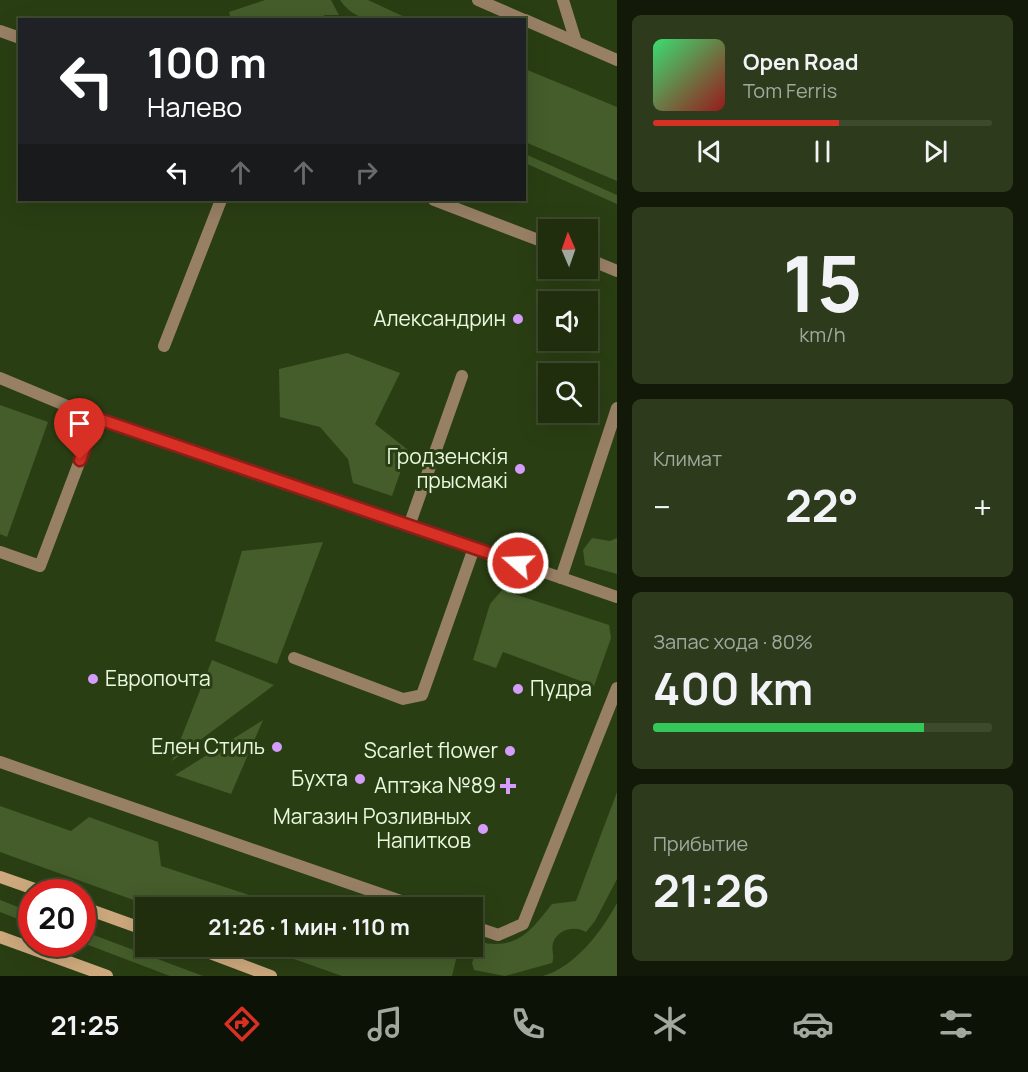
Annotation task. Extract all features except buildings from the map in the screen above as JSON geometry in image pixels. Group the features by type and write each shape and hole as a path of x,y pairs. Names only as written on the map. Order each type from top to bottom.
{"main road":[{"path":"0,877 18,883"},
{"path":"96,912 135,926"},
{"path":"0,937 107,976"},
{"path":"220,957 271,976"}],"lane":[{"path":"478,0 519,18"},
{"path":"563,0 576,42"},
{"path":"526,21 617,60"},
{"path":"0,31 18,37"},
{"path":"164,346 221,201"},
{"path":"437,201 538,240"},
{"path":"598,263 617,271"},
{"path":"409,526 462,376"},
{"path":"0,378 96,418 617,597"},
{"path":"561,578 617,408"},
{"path":"0,552 40,566 96,418"},
{"path":"294,658 403,699 422,696 474,549"},
{"path":"483,930 498,935 523,924 617,688"},
{"path":"0,762 389,897"}],"green space":[{"path":"265,0 331,0 339,15 325,15 320,18 234,18 230,16 229,12"},
{"path":"340,0 368,0 407,18 366,18 354,14"},
{"path":"526,69 617,107 617,181 526,142"},
{"path":"526,154 617,195 617,204 526,163"},
{"path":"347,353 400,373 375,424 408,450 392,496 353,483 348,459 320,427 280,417 279,369"},
{"path":"0,405 48,422 7,537 0,534"},
{"path":"592,538 610,541 617,538 617,574 585,565 583,550"},
{"path":"323,542 277,664 215,641 242,551"},
{"path":"502,590 609,625 611,638 594,686 503,652 496,668 473,660 490,604"},
{"path":"212,660 274,685 172,761"},
{"path":"263,720 231,794 175,775"},
{"path":"617,792 617,879 595,921 586,932 572,929 558,934 553,943 552,963 505,976 474,970 472,963 474,957 483,957 483,943 492,944 513,941 537,923 552,904 576,901"},
{"path":"0,806 71,831 89,817 158,842 161,866 256,897 135,897 135,901 96,887 96,879 75,879 0,852"},
{"path":"0,900 18,907 18,919 0,912"},
{"path":"617,903 617,976 543,976 566,965 577,956 604,925"},
{"path":"96,936 135,950 135,957 152,957 203,976 170,976 96,948"},
{"path":"288,957 457,957 452,976 342,976"}],"place":[{"name":"Александрин","path":"518,319"},
{"name":"Гродзенскія прысмакі","path":"520,469"},
{"name":"Европочта","path":"93,679"},
{"name":"Пудра","path":"518,689"},
{"name":"Елен Стиль","path":"277,747"},
{"name":"Scarlet flower","path":"510,751"},
{"name":"Бухта","path":"360,779"},
{"name":"Аптэка №89","path":"508,786"},
{"name":"Магазин Розливных Напитков","path":"483,829"}],"route":[{"path":"80,460 96,418 518,563"}]}
